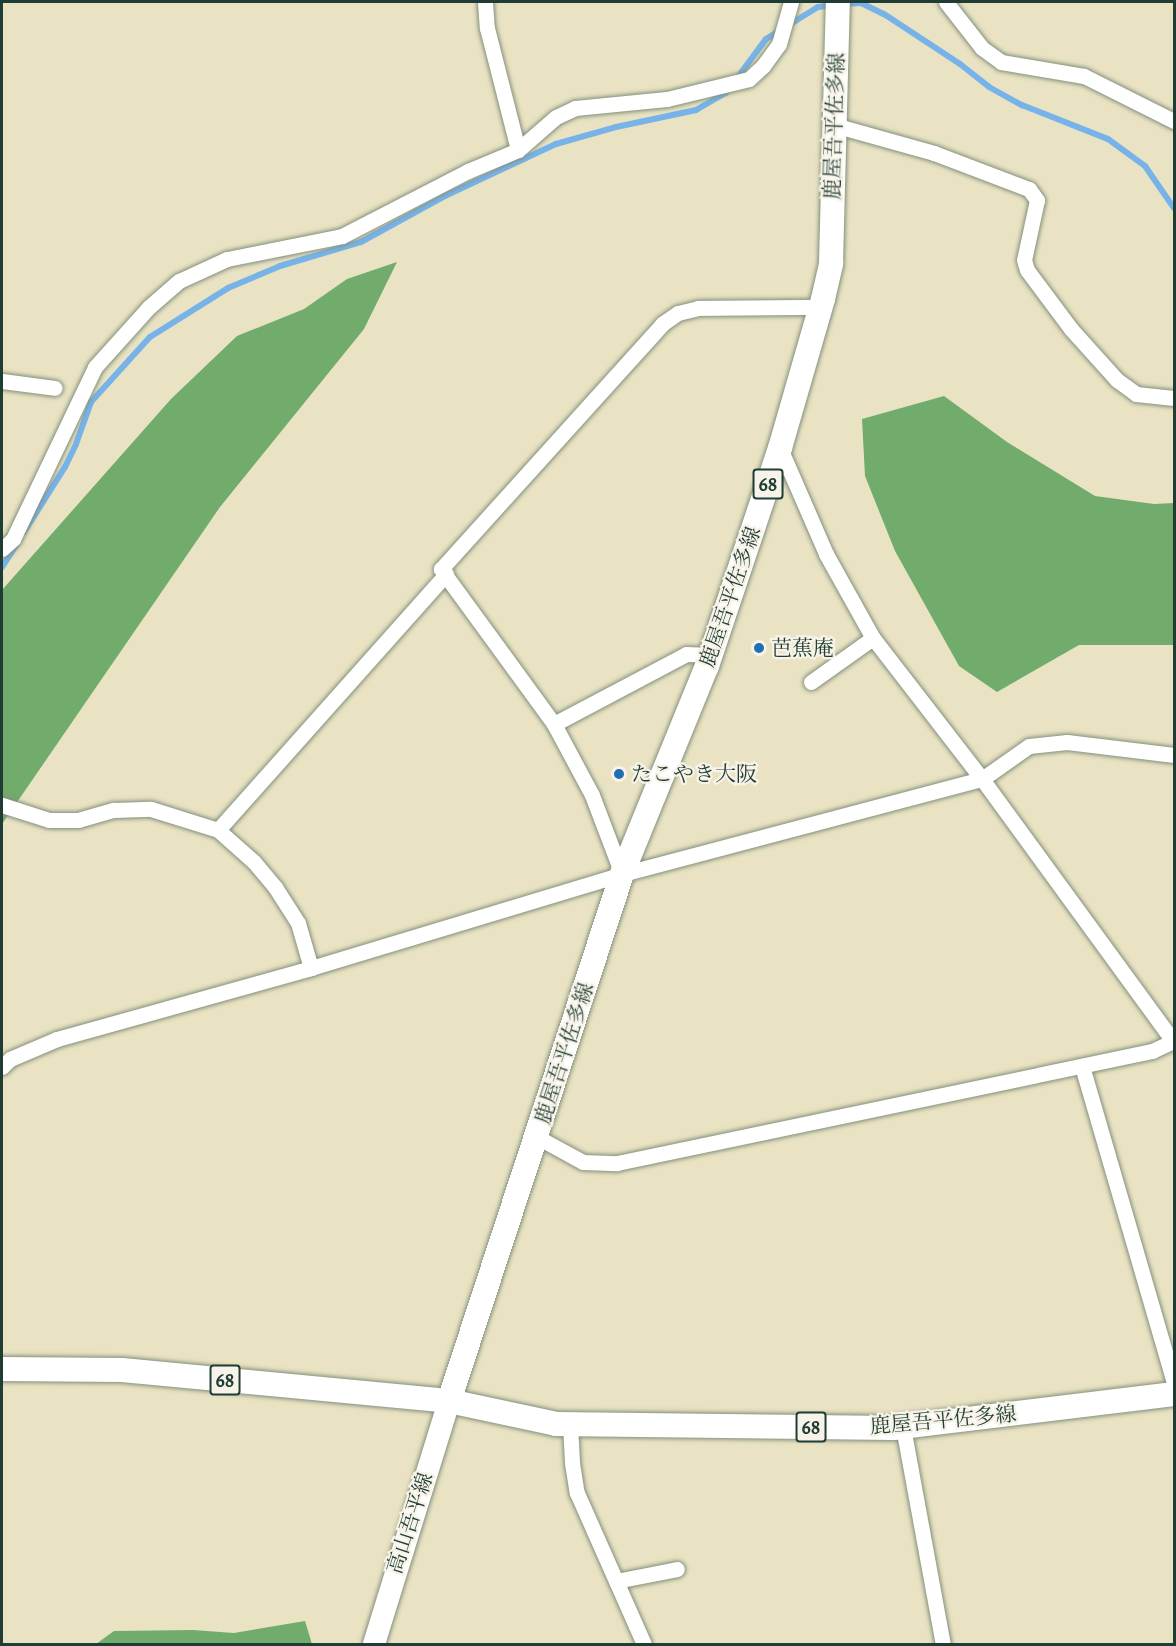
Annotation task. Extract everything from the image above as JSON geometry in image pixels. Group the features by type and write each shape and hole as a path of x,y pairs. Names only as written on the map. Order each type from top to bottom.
{"main road":[{"name":"鹿屋吾平佐多線","path":"838,2 831,263 820,307 780,448 711,655 622,874 449,1401 556,1424 903,1427 1174,1394"},
{"name":"68","path":"2,1369 122,1370 449,1401"},
{"name":"高山吾平線","path":"374,1644 449,1401"}],"street":[{"path":"485,2 487,28 518,150"},
{"path":"2,549 13,539 95,367 149,307 179,281 227,259 342,236 468,171 518,150 556,117 574,108 667,99 749,79 763,66 779,44 791,2"},
{"path":"946,2 982,48 1001,62 1084,76 1174,121"},
{"path":"834,125 934,153 1029,189 1038,200 1024,260 1027,270 1071,329 1117,380 1136,394 1174,398"},
{"path":"622,874 592,795 554,724 441,569 662,324 678,313 699,308 820,307"},
{"path":"2,381 55,388"},
{"path":"537,1137 583,1162 617,1162 1152,1051 1174,1041 982,779 873,638 826,554 780,448"},
{"path":"218,830 446,574"},
{"path":"811,682 873,638"},
{"path":"554,724 686,654 711,655"},
{"path":"2,1067 10,1059 57,1039 311,968 622,874 982,779 1029,746 1067,742 1174,755"},
{"path":"2,805 49,820 78,820 114,810 151,809 218,830 254,862 275,887 298,923 311,968"},
{"path":"1082,1066 1174,1383"},
{"path":"570,1424 572,1463 578,1493 644,1644"},
{"path":"903,1427 943,1644"},
{"path":"616,1581 677,1569"}],"green space":[{"path":"397,262 364,329 220,507 2,824 2,590 171,399 237,336 304,309 347,279"},
{"path":"944,396 1007,442 1095,496 1154,504 1174,503 1174,645 1079,645 997,692 959,666 895,551 865,476 862,419"},
{"path":"305,1621 312,1644 96,1644 114,1631 193,1630 234,1633"}],"waterway":[{"path":"844,4 861,3 884,14 960,64 989,87 1022,105 1108,139 1145,166 1174,208"},
{"path":"24,532 65,467 91,402 150,337 228,288 280,266 361,242 445,196 556,144 616,127 696,110 726,93 766,39 818,7 834,5"},
{"path":"2,567 17,544"}],"place":[{"name":"芭蕉庵","path":"759,648"},
{"name":"たこやき大阪","path":"619,774"}]}
